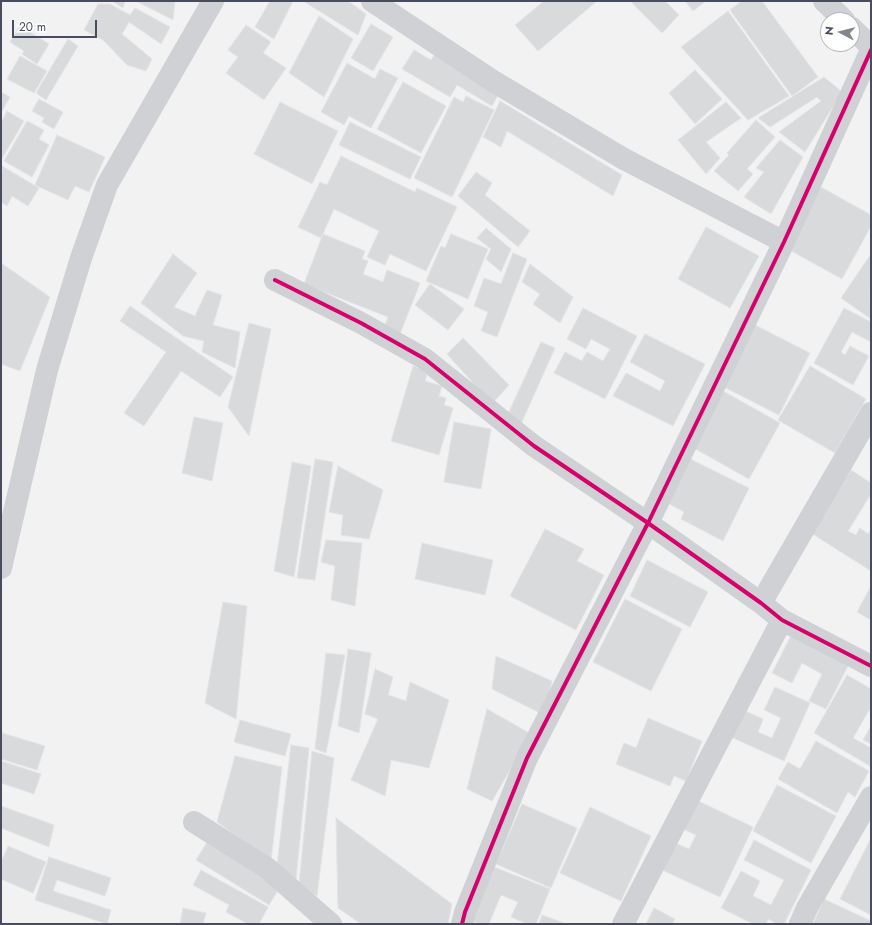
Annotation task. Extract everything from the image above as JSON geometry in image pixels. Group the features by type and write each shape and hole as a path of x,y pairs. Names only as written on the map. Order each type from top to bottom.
{"street":[{"path":"1,568 47,370 81,258 107,185 213,1"},
{"path":"372,1 493,81 624,159 784,242"},
{"path":"824,1 836,12"},
{"path":"860,36 871,47"},
{"path":"462,924 465,912 526,758 648,523 784,242 871,50"},
{"path":"275,280 361,323 425,359 534,446 648,523 761,603 782,620 871,666"},
{"path":"761,603 871,413"},
{"path":"623,924 782,620"},
{"path":"800,924 807,908 871,797"},
{"path":"194,822 267,868 331,924"}],"building":[{"path":"112,1 125,1 123,8"},
{"path":"136,1 175,1 173,20"},
{"path":"270,1 293,1 274,39 255,27"},
{"path":"303,1 348,1 366,14 358,35"},
{"path":"544,1 597,1 538,51 515,25"},
{"path":"634,1 665,1 679,15 662,33 632,3"},
{"path":"685,1 706,1 693,11"},
{"path":"742,1 762,1 818,77 792,96 730,10"},
{"path":"98,4 110,4 130,15 135,8 170,27 161,44 129,22 122,34 152,59 146,71 127,65 103,40 84,30"},
{"path":"728,11 789,96 748,120 681,47"},
{"path":"319,16 353,39 324,97 289,73"},
{"path":"371,24 393,37 373,71 351,58"},
{"path":"246,25 271,42 263,53 286,68 264,100 226,73 238,57 228,50"},
{"path":"20,26 49,44 37,64 22,54 24,51 10,42"},
{"path":"68,39 78,46 46,100 36,93"},
{"path":"414,50 431,60 435,54 499,93 492,106 457,85 450,97 402,69"},
{"path":"20,56 47,71 34,93 7,79"},
{"path":"347,63 375,79 380,69 398,78 371,128 349,116 344,125 321,112"},
{"path":"695,70 722,99 695,124 669,93"},
{"path":"824,77 842,92 805,152 779,132 821,101 817,97 770,127 758,118"},
{"path":"403,82 446,106 421,153 377,129"},
{"path":"1,92 10,97 1,113"},
{"path":"466,96 494,110 452,197 414,178 454,97 463,102"},
{"path":"39,99 63,112 54,129 42,122 44,118 32,111"},
{"path":"500,101 622,175 613,196 507,131 501,147 483,137"},
{"path":"280,102 338,131 312,184 254,154"},
{"path":"726,102 741,118 706,142 720,158 706,174 678,140"},
{"path":"7,111 24,121 1,160 1,123"},
{"path":"756,120 775,137 747,169 753,174 738,191 714,171 729,155 727,153"},
{"path":"27,121 44,130 39,139 49,145 32,177 4,161"},
{"path":"350,122 421,157 410,179 339,145"},
{"path":"57,135 105,157 89,192 75,186 68,200 35,185"},
{"path":"780,140 803,157 771,214 744,197 764,172 756,168"},
{"path":"341,156 415,192 417,188 457,207 426,271 390,254 385,265 367,257 379,231 334,209 321,238 298,227 320,182 327,185"},
{"path":"2,166 39,188 28,206 12,196 7,206 1,202"},
{"path":"476,172 492,183 485,195 530,231 518,247 458,196"},
{"path":"819,186 871,215 871,226 842,279 786,248"},
{"path":"706,227 759,256 730,308 678,279"},
{"path":"486,228 511,249 501,272 486,259 491,249 477,238"},
{"path":"323,234 365,251 362,259 368,261 363,274 383,282 387,270 420,283 400,334 384,328 388,317 304,284"},
{"path":"451,234 488,249 468,299 426,281 441,246 445,248"},
{"path":"513,253 527,259 497,337 481,331 488,312 474,306 484,278 501,284"},
{"path":"173,254 197,273 174,307 195,316 207,290 222,295 213,325 240,332 235,368 202,352 204,341 183,336 141,303"},
{"path":"871,254 870,294 871,319 841,298"},
{"path":"1,263 50,297 20,371 1,364"},
{"path":"530,264 573,297 560,323 533,304 540,294 522,282"},
{"path":"430,284 464,309 448,330 415,305"},
{"path":"130,306 233,377 220,397 181,371 144,426 124,413 166,352 120,321"},
{"path":"583,308 637,336 605,399 554,373 565,352 582,361 587,352 603,361 610,349 591,339 586,349 567,339"},
{"path":"844,308 871,322 871,342 852,332 841,352 845,355 850,346 869,356 853,385 814,363"},
{"path":"249,323 271,329 249,436 228,407"},
{"path":"753,324 810,353 779,415 722,386"},
{"path":"645,334 705,364 673,426 613,396 626,373 660,391 665,381 630,362"},
{"path":"463,338 509,385 492,404 447,354"},
{"path":"541,342 555,348 521,424 508,414"},
{"path":"413,366 428,371 425,381 442,386 439,396 446,398 444,405 453,408 439,455 391,441"},
{"path":"810,366 866,399 835,453 778,420"},
{"path":"723,391 780,423 749,479 692,447"},
{"path":"194,417 223,423 212,481 182,473"},
{"path":"454,422 491,429 481,489 444,482"},
{"path":"688,458 749,488 723,541 681,519 684,512 666,502"},
{"path":"315,459 333,462 315,580 297,578"},
{"path":"292,462 311,466 294,577 274,571"},
{"path":"338,466 383,490 369,539 341,535 343,515 329,512"},
{"path":"851,470 871,483 871,494 848,531 856,535 860,528 868,534 871,530 871,571 811,533"},
{"path":"545,529 584,549 577,561 604,575 576,630 510,596"},
{"path":"326,540 362,543 355,606 331,600 335,566 321,562"},
{"path":"422,543 493,560 485,595 415,579"},
{"path":"647,560 708,592 690,627 630,596"},
{"path":"871,586 871,620 857,612"},
{"path":"625,599 682,629 651,691 593,662"},
{"path":"223,602 247,606 236,719 205,703"},
{"path":"794,630 848,666 826,709 809,701 822,674 802,663 792,683 772,673"},
{"path":"348,649 371,653 359,733 338,726"},
{"path":"326,653 345,655 326,753 315,749"},
{"path":"496,656 552,681 544,715 492,689"},
{"path":"375,669 393,677 388,695 406,701 410,682 449,700 429,768 391,760 385,796 351,780 378,719 365,714"},
{"path":"847,675 871,689 871,711 869,710 853,738 871,748 870,766 814,733"},
{"path":"775,687 810,703 784,761 731,737 743,710 763,719 758,732 772,738 781,718 764,710"},
{"path":"487,709 531,734 492,801 467,789"},
{"path":"648,718 702,741 686,781 674,776 670,786 616,764 624,743 636,748"},
{"path":"240,720 291,734 285,756 234,742"},
{"path":"871,726 871,744 863,740"},
{"path":"2,733 45,746 37,770 1,759"},
{"path":"816,741 869,771 855,797 848,792 837,813 778,779 788,762 800,769"},
{"path":"291,745 309,748 296,880 277,865"},
{"path":"312,751 334,758 317,896 299,884"},
{"path":"235,756 282,767 271,861 217,822"},
{"path":"1,761 41,774 34,794 1,783"},
{"path":"777,785 836,816 811,863 753,831"},
{"path":"696,800 753,827 720,897 660,869 673,842 689,849 696,835 683,829"},
{"path":"522,804 577,828 551,888 496,864"},
{"path":"1,806 54,825 49,847 1,828"},
{"path":"590,807 651,836 621,901 560,873"},
{"path":"336,818 452,904 448,924 361,924 338,908"},
{"path":"754,840 811,870 784,924 777,924 768,919 766,924 753,924 721,908 741,871 760,881 753,896 771,905 784,880 744,860"},
{"path":"870,840 871,841 871,915 840,899"},
{"path":"207,842 280,887 269,905 196,860"},
{"path":"8,846 46,862 33,893 1,879 1,862"},
{"path":"49,857 111,878 105,896 57,880 53,891 111,910 107,924 35,900"},
{"path":"494,867 550,889 536,924 527,924 511,917 518,902 501,895 489,924 480,924 472,921"},
{"path":"201,870 268,907 259,924 248,924 226,912 229,905 193,885"},
{"path":"824,899 871,921 871,924 813,924"},
{"path":"183,908 206,913 203,924 180,924"},
{"path":"654,908 675,919 672,924 646,924"},
{"path":"542,915 564,923 539,924"}],"cycle path":[{"path":"462,924 465,912 527,758 648,523 784,242 871,50"},
{"path":"275,280 361,323 425,359 534,446 648,523 761,603 782,620 871,666"}]}
